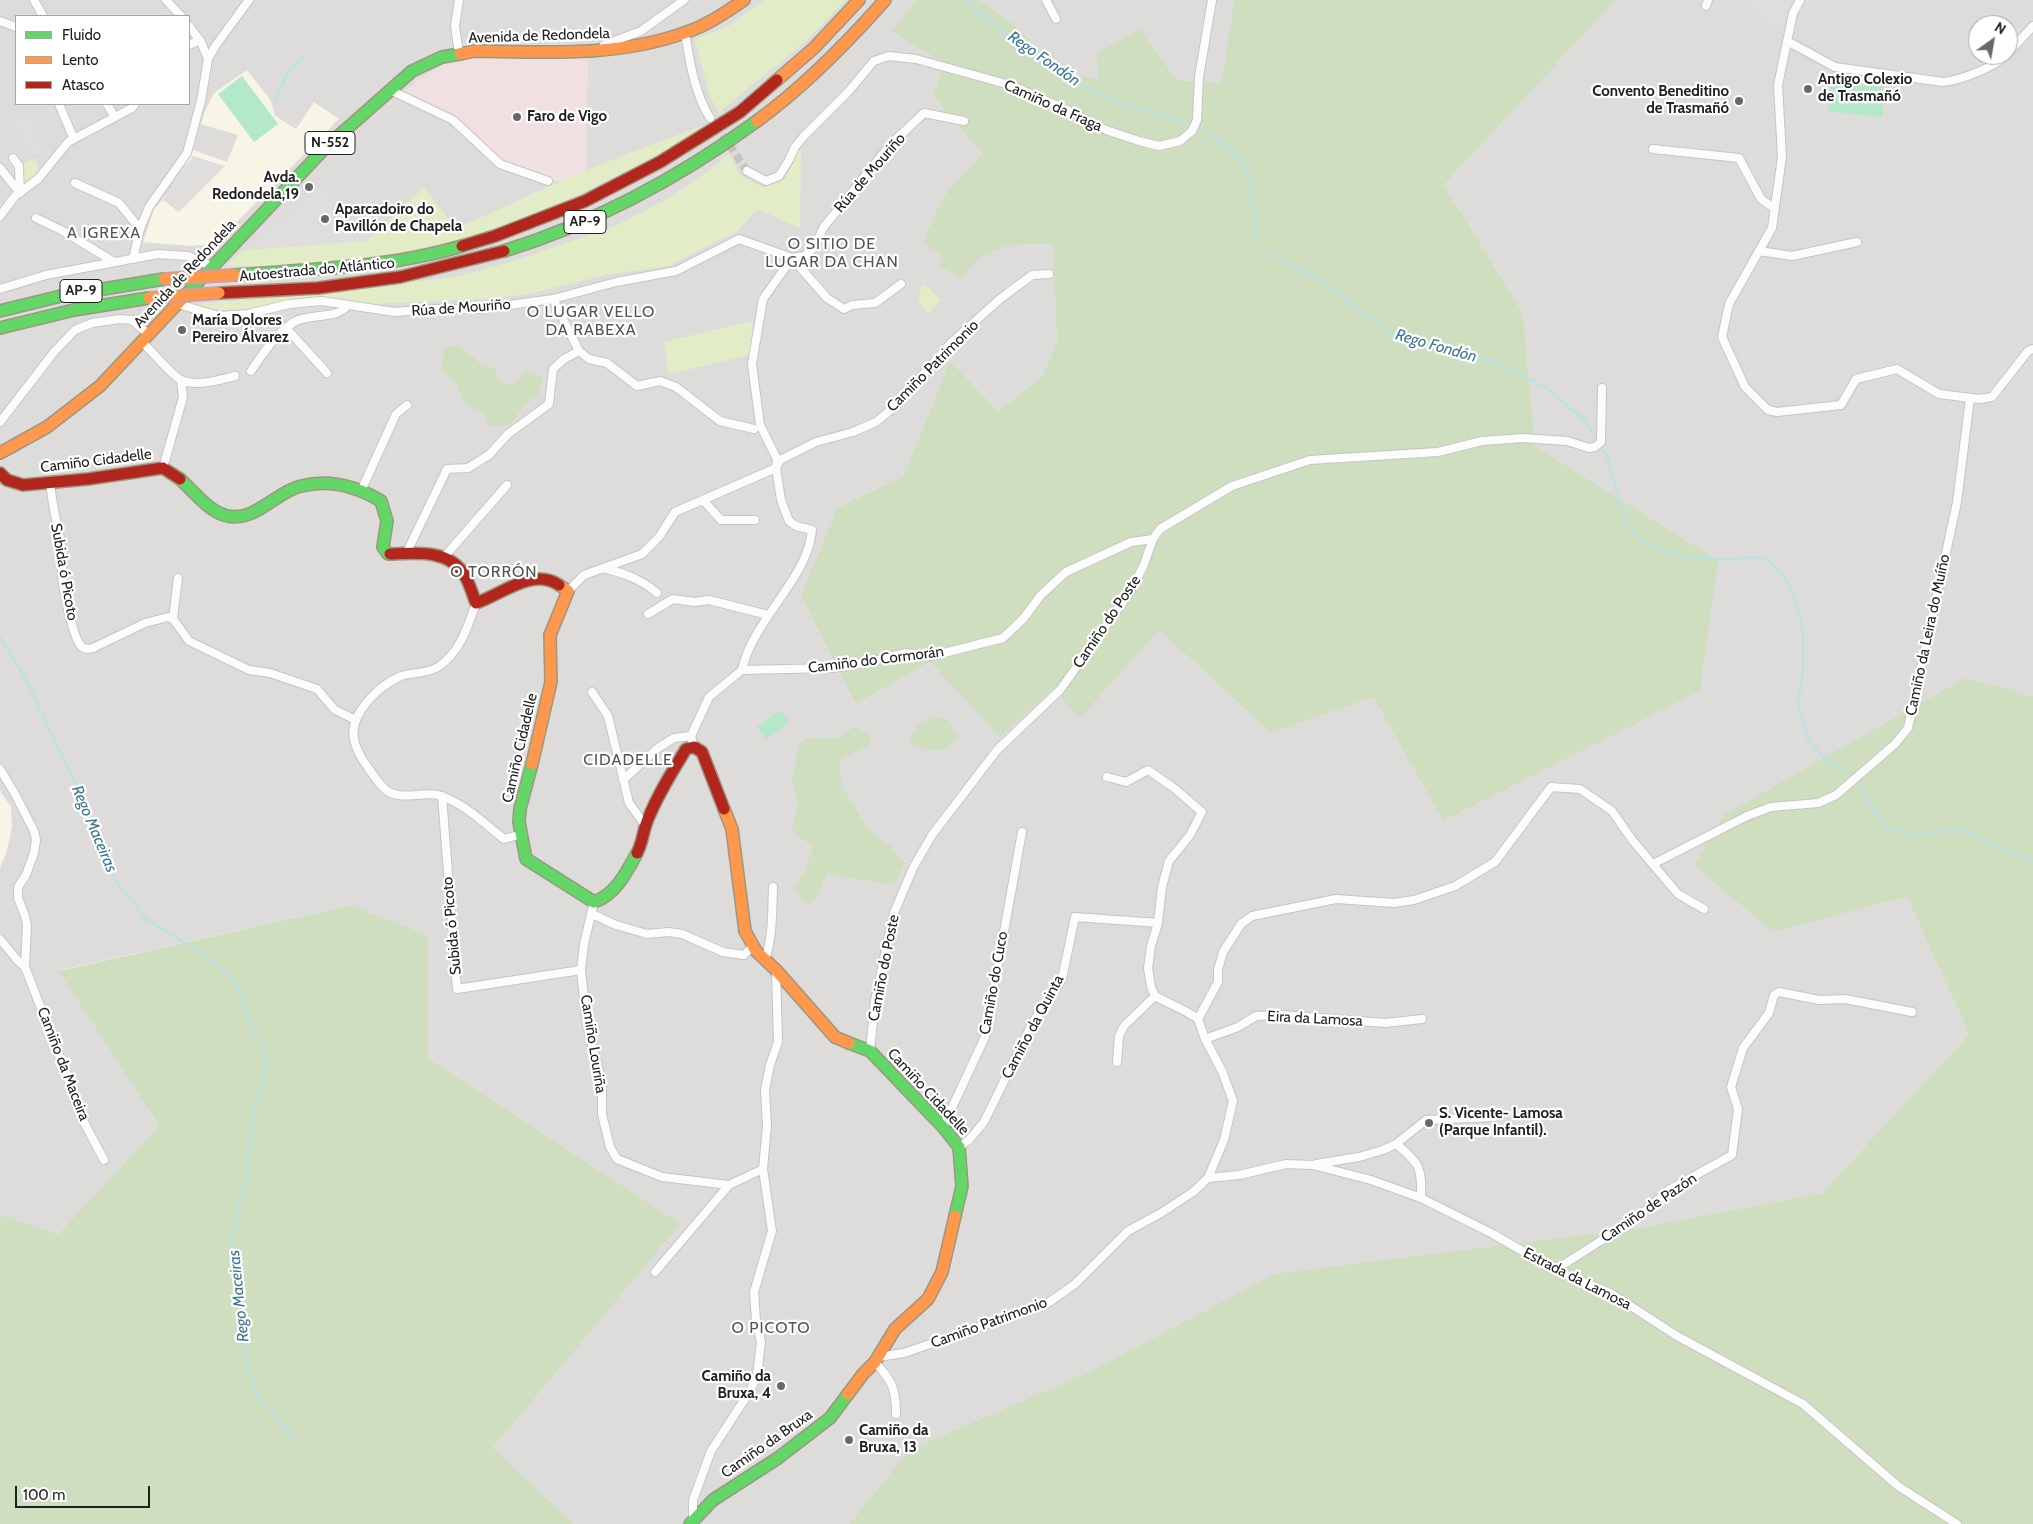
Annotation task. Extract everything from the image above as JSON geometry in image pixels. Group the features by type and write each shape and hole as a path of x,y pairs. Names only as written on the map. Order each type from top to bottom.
{"main road":[{"name":"Avenida de Redondela","path":"0,453 47,427 93,392 325,148 412,71 442,57 476,51 592,51 640,46 684,33 717,18 744,0"},
{"name":"Autoestrada do Atlántico","path":"0,311 28,302 95,289 164,280 374,264 438,253 495,236 585,201 660,162 740,112 814,48 859,0"},
{"name":"Autoestrada do Atlántico","path":"0,328 34,318 95,305 149,298 318,288 400,277 506,251 586,222 649,190 718,149 783,102 844,46 885,0"},
{"name":"Camiño Cidadelle","path":"0,473 7,480 23,485 88,479 163,468 174,474 215,511 226,516 243,517 299,486 328,482 361,491 381,501 386,521 382,547 388,554 424,553 445,556"},
{"path":"445,556 462,571 476,603 514,586 539,578 557,582 568,591"},
{"name":"Camiño Cidadelle","path":"568,591 550,635 551,682 520,810 519,822 523,834 526,859 594,902"},
{"name":"Camiño Cidadelle","path":"693,741 702,752 732,829 745,931 752,946 776,970 835,1037 870,1051 943,1127 959,1147 962,1186 942,1272 928,1299 896,1329 877,1359"},
{"path":"594,902 603,899 622,879 641,845 646,825 658,794 674,766 693,741"},
{"name":"Camiño da Bruxa","path":"692,1521 713,1500 778,1458 830,1418 863,1374 877,1359"}],"street":[{"path":"34,0 43,15"},
{"path":"166,0 175,3 181,15"},
{"path":"133,259 140,229 149,207 187,153 201,101 208,59 249,0"},
{"path":"459,0 454,26 459,54"},
{"path":"592,51 641,31 684,0"},
{"path":"1046,0 1056,19"},
{"name":"Camiño da Fraga","path":"747,171 766,181 779,176 795,147 804,136 848,92 874,61 888,56 916,59 1010,86 1067,110 1106,130 1138,141 1159,146 1180,141 1192,131 1197,120 1199,77 1212,0"},
{"path":"1800,0 1793,14 1778,85 1782,157 1772,228 1729,304 1722,337 1745,387 1768,410 1777,412 1841,405 1856,378 1897,369 1938,394 1979,399 1992,398 2028,351 2033,349"},
{"path":"0,21 15,27"},
{"path":"2018,42 2033,26"},
{"path":"190,27 200,40 208,59"},
{"path":"684,33 695,86 702,105 710,118"},
{"path":"190,45 200,40"},
{"path":"1787,42 1834,67 1943,82 1956,81 1991,65"},
{"path":"390,90 453,120 500,164 548,181"},
{"path":"59,105 73,137"},
{"path":"108,105 114,116"},
{"path":"0,216 20,193 38,179 73,137 132,108 134,105"},
{"name":"Rúa de Mouriño","path":"178,304 219,316 248,314 289,304 322,302 395,312 433,309 481,309 553,299 616,282 676,271 739,239 792,258 804,256 815,247 823,228 890,145 924,113 964,121"},
{"path":"1653,148 1739,158 1761,199 1774,208"},
{"path":"13,158 19,166 20,193"},
{"path":"1,172 20,193"},
{"path":"75,183 119,203 133,223 140,229"},
{"path":"36,218 63,231 114,262"},
{"path":"1759,250 1792,256 1857,242"},
{"path":"0,289 46,275 158,254 188,256 213,267"},
{"path":"623,780 658,748 674,738 693,741 709,697 742,670 745,657 768,615 805,558 811,542 812,530 796,526 789,521 781,500 775,451 760,425 752,364 763,299 792,258 827,298 844,309 852,305 875,302 901,284"},
{"name":"Camiño Patrimonio","path":"568,591 584,575 642,554 659,537 674,512 776,468 780,460 816,442 853,432 876,422 892,408 952,342 1000,299 1032,275 1049,274"},
{"path":"553,299 578,351 589,360 607,363 637,386 660,382 676,387 720,421 754,429"},
{"path":"251,371 286,328 296,320 345,310 348,305"},
{"path":"0,422 54,352 75,330 92,323 120,319 132,320 181,380 184,397 163,468"},
{"path":"286,328 327,373"},
{"path":"406,554 446,469 468,468 489,455 508,434 549,404 553,369 564,359 578,351"},
{"path":"181,380 193,382 214,381 235,376"},
{"name":"Camiño do Poste","path":"870,1051 875,1000 892,923 913,868 932,835 998,750 1060,690 1128,595 1143,567 1153,539 1160,529 1232,486 1310,460 1438,452 1482,441 1524,438 1567,441 1589,448 1595,447 1601,442 1602,388"},
{"name":"Camiño da Leira do Muíño","path":"1653,864 1747,816 1771,807 1818,803 1836,796 1896,744 1908,728 1957,502 1970,398"},
{"path":"361,491 396,414 407,405"},
{"name":"Subida ó Picoto","path":"50,482 53,514 62,551 62,570 68,606 75,634 82,647 86,649 93,648 145,623 164,617 173,619"},
{"path":"445,556 507,485"},
{"path":"703,500 722,520 755,520"},
{"name":"Camiño do Cormorán","path":"742,670 833,668 904,654 932,656 1003,638 1023,619 1041,595 1066,572 1131,542 1153,539"},
{"path":"602,568 632,577 647,584 656,593"},
{"path":"178,578 173,619 189,641 249,670 270,673 316,688 335,710 356,720"},
{"path":"648,614 673,599 694,602 709,600 768,615"},
{"path":"476,603 465,634 453,654 438,668 402,676 382,687 371,697 356,720 354,738 359,754 378,783 388,792 402,796 430,793 442,796 456,802 504,839 523,834"},
{"path":"592,692 608,716 629,803 646,825"},
{"path":"0,769 34,831 36,840 34,853 26,875 18,887 18,898 26,916 27,925 25,966"},
{"path":"1107,777 1126,782 1148,770 1174,788 1202,812 1190,835 1169,861 1162,887 1158,923 1148,968 1151,987 1155,996 1168,1004 1184,1009 1198,1019 1205,1039"},
{"path":"1198,1019 1218,982 1218,970 1223,952 1240,924 1252,916 1336,899 1394,903 1414,900 1455,886 1494,862 1551,787 1580,789 1612,811 1633,841 1678,894 1704,909"},
{"name":"Subida ó Picoto","path":"442,796 457,989 581,970"},
{"name":"Camiño do Cuco","path":"943,1127 985,1037 1022,832"},
{"path":"765,960 769,950 771,932 773,887"},
{"name":"Camiño Louriña","path":"594,902 584,944 581,970 587,1025 602,1083 602,1114 610,1147 617,1159 662,1177 728,1185"},
{"path":"592,914 616,926 647,934 669,932 682,934 723,952 744,955 752,946"},
{"name":"Camiño da Quinta","path":"959,1147 969,1140 984,1122 1033,1022 1062,978 1075,917 1158,923"},
{"path":"0,939 18,961 25,966"},
{"name":"Camiño da Maceira","path":"25,966 66,1073 80,1116 104,1160"},
{"path":"692,1521 692,1500 711,1451 750,1391 757,1376 761,1342 756,1320 754,1292 772,1231 763,1169 767,1126 765,1090 770,1065 778,1042 776,970"},
{"name":"Camiño de Pazón","path":"1555,1270 1638,1217 1669,1190 1732,1154 1738,1109 1731,1087 1743,1048 1769,1013 1774,995 1779,992 1820,1000 1845,999 1912,1012"},
{"path":"1117,1062 1119,1036 1124,1026 1155,996"},
{"name":"Eira da Lamosa","path":"1205,1039 1238,1027 1256,1016 1281,1015 1385,1023 1422,1019"},
{"name":"Camiño Patrimonio","path":"877,1359 904,1353 1048,1304 1075,1284 1128,1231 1161,1213 1193,1192 1208,1178 1224,1140 1233,1101 1222,1071 1205,1039"},
{"path":"1313,1165 1359,1157 1396,1144 1426,1120 1494,1117"},
{"path":"1396,1144 1414,1158 1422,1175 1421,1198"},
{"name":"Estrada da Lamosa","path":"1208,1178 1238,1175 1286,1164 1313,1165 1371,1180 1421,1198 1493,1234 1555,1270 1612,1294 1677,1336 1803,1404 1898,1486 1957,1524"},
{"path":"655,1272 728,1185 763,1169"},
{"path":"877,1359 890,1379 896,1394 896,1414"}],"shaded area":[{"path":"0,0 916,0 893,31 945,64 932,95 982,154 944,195 924,241 942,257 978,258 1009,245 1054,244 1057,342 1042,376 999,411 950,361 903,477 838,506 856,704 930,662 1000,736 1053,689 1080,717 1159,630 1271,733 1373,697 1443,821 1718,560 1535,446 1523,313 1444,185 1616,0 2033,0 2033,696 1965,679 1773,932 1907,897 1969,1034 1822,1193 1638,1228 1093,1370 909,1450 849,1524 574,1524 493,1448 679,1224 428,1058 428,935 351,905 60,970 159,1126 58,1234 0,1215"},
{"path":"980,0 1234,0 1223,83 1177,80 1140,29 1099,78 1065,75 1012,23"},
{"path":"1746,0 1790,1 1783,31 1781,33"},
{"path":"476,58 588,58 586,171 559,182 502,162 452,114 405,91 420,78 445,64"},
{"path":"247,70 271,101 275,116 296,129 314,102 339,119 215,244 191,246 143,242 154,209 174,187 171,185 185,166 193,150 227,162 238,135 201,124 214,93"},
{"path":"29,113 33,116 32,129 42,152 33,156 13,124"},
{"path":"193,156 225,166 179,212 163,200 174,187 171,185"},
{"name":"Aparcadoiro do Pavillón de Chapela","path":"322,185 343,205 340,208 346,214 352,208 376,231 367,241 244,250 268,227 280,224"},
{"path":"0,791 11,807 12,827 7,851 0,868"}],"green space":[{"path":"764,0 846,0 807,40 719,112 710,97 695,39 727,27"},
{"path":"916,0 980,0 1012,23 1065,75 1099,78 1096,54 1140,29 1177,80 1222,83 1234,0 1616,0 1444,185 1523,313 1535,446 1718,560 1700,691 1443,821 1373,697 1271,733 1159,630 1080,718 1053,689 1000,737 930,662 856,704 801,595 839,506 903,477 950,361 999,411 1042,376 1057,342 1053,244 1009,245 978,258 961,278 939,266 942,257 923,241 944,195 982,154 932,95 945,64 892,31"},
{"path":"242,76 278,124 254,142 218,94"},
{"path":"1831,83 1884,87 1882,117 1828,111"},
{"path":"705,125 654,158 593,188 527,217 470,237 372,259 295,267 225,266 244,250 366,241 424,187 455,228 574,175"},
{"path":"801,147 800,228 758,209 736,232 668,266 610,274 524,295 479,299 370,304 323,298 276,303 246,310 212,310 195,304 288,297 460,276 520,259 615,226 667,199 703,175 729,154 741,176 764,188 785,179"},
{"path":"35,158 40,171 36,177 25,183 22,181 22,165"},
{"path":"922,285 928,287 941,300 928,314 918,301"},
{"path":"753,321 750,355 669,374 664,342"},
{"path":"459,344 478,362 495,369 501,383 515,384 525,370 542,378 538,395 523,407 511,424 489,427 482,412 464,403 457,385 441,369 445,349"},
{"path":"1965,678 2033,696 2033,1524 849,1524 909,1450 1093,1370 1275,1274 1638,1228 1822,1193 1969,1034 1907,897 1773,932 1694,865 1724,815"},
{"path":"780,710 789,722 766,739 757,727"},
{"path":"937,717 948,720 958,738 952,744 940,750 934,750 922,748 908,742 919,723"},
{"path":"855,726 872,738 866,747 839,760 843,788 868,829 890,846 905,863 894,885 827,874 815,901 806,905 795,888 807,865 813,847 792,831 798,802 792,781 799,744 809,737 838,739"},
{"path":"351,905 428,935 428,1058 680,1224 493,1448 574,1524 0,1524 0,1215 58,1234 159,1126 59,971"}],"waterway":[{"name":"Rego Fondón","path":"966,0 973,8 1028,51 1073,82 1127,106 1187,123"},
{"path":"275,102 288,72 305,56"},
{"name":"Rego Fondón","path":"1202,130 1217,139 1236,156 1250,175 1255,224 1260,242"},
{"name":"Rego Fondón","path":"1268,253 1322,281 1396,338 1499,363 1550,390 1585,421 1598,442"},
{"name":"Rego Fondón","path":"1601,447 1607,456 1627,526 1646,545 1679,556 1729,560 1756,557 1769,560 1788,583 1794,594 1803,631 1803,672 1798,703 1808,740 1821,754 1849,774"},
{"name":"Rego Maceiras","path":"0,637 24,676 94,822 114,878 146,919 209,958 235,982 258,1038"},
{"name":"Rego Fondón","path":"1859,785 1881,823 1888,828 1916,836 1957,829 2033,861"},
{"name":"Rego Maceiras","path":"261,1046 267,1064 253,1115 247,1176 237,1215 231,1250 240,1293 245,1354 258,1399 274,1413 296,1443"}],"tunnel":[{"path":"716,125 747,171"}],"traffic: fast":[{"path":"181,300 325,148 412,71 442,57 460,54"},
{"path":"504,251 571,227 636,196 698,161 757,121"},
{"path":"235,275 378,263 406,259 462,246"},
{"path":"0,311 61,296 164,279"},
{"path":"0,328 74,310 149,298"},
{"path":"180,479 212,509 218,513 235,517 245,516 254,512 291,489 301,486 322,483 342,485 362,491 381,501 387,521 383,547 390,554"},
{"path":"532,764 520,809 519,822 526,859 594,902 608,894 620,882 637,853"},
{"path":"849,1043 870,1051 943,1127 959,1147 962,1186 955,1216"},
{"path":"690,1524 713,1500 778,1458 830,1418 848,1394"}],"traffic: slow":[{"path":"460,54 475,51 554,52 607,50 633,46 659,41 700,27 744,0"},
{"path":"777,80 814,48 859,0"},
{"path":"757,121 792,94 824,64 885,0"},
{"path":"164,279 235,275"},
{"path":"149,298 219,293"},
{"path":"0,453 47,427 100,386 181,300"},
{"path":"532,764 551,682 550,635 568,591 559,585"},
{"path":"724,809 732,829 745,931 756,951 776,970 835,1037 849,1043"},
{"path":"848,1394 875,1362 895,1329 928,1299 942,1272 955,1216"}],"traffic: jam":[{"path":"462,246 495,236 585,201 660,162 740,112 777,80"},
{"path":"219,293 318,288 400,277 504,251"},
{"path":"0,473 7,480 23,485 88,479 163,468 180,479"},
{"path":"390,554 430,554 449,560 464,574 476,603 527,581 549,580 559,585"},
{"path":"637,853 652,810 686,749 694,747 702,752 724,809"}],"place":[{"name":"Antigo Colexio de Trasmañó","path":"1808,89"},
{"name":"Convento Beneditino de Trasmañó","path":"1739,101"},
{"name":"Faro de Vigo","path":"517,117"},
{"name":"Avda. Redondela,19","path":"309,187"},
{"name":"Aparcadoiro do Pavillón de Chapela","path":"325,219"},
{"name":"María Dolores Pereiro Álvarez","path":"182,330"},
{"name":"S. Vicente- Lamosa (Parque Infantil).","path":"1429,1123"},
{"name":"Camiño da Bruxa, 4","path":"781,1386"},
{"name":"Camiño da Bruxa, 13","path":"849,1440"}],"district":[{"name":"A IGREXA","path":"104,233"},
{"name":"O SITIO DE LUGAR DA CHAN","path":"832,253"},
{"name":"O LUGAR VELLO DA RABEXA","path":"591,321"},
{"name":"O TORRÓN","path":"494,572"},
{"name":"CIDADELLE","path":"628,760"},
{"name":"O PICOTO","path":"771,1328"}]}
